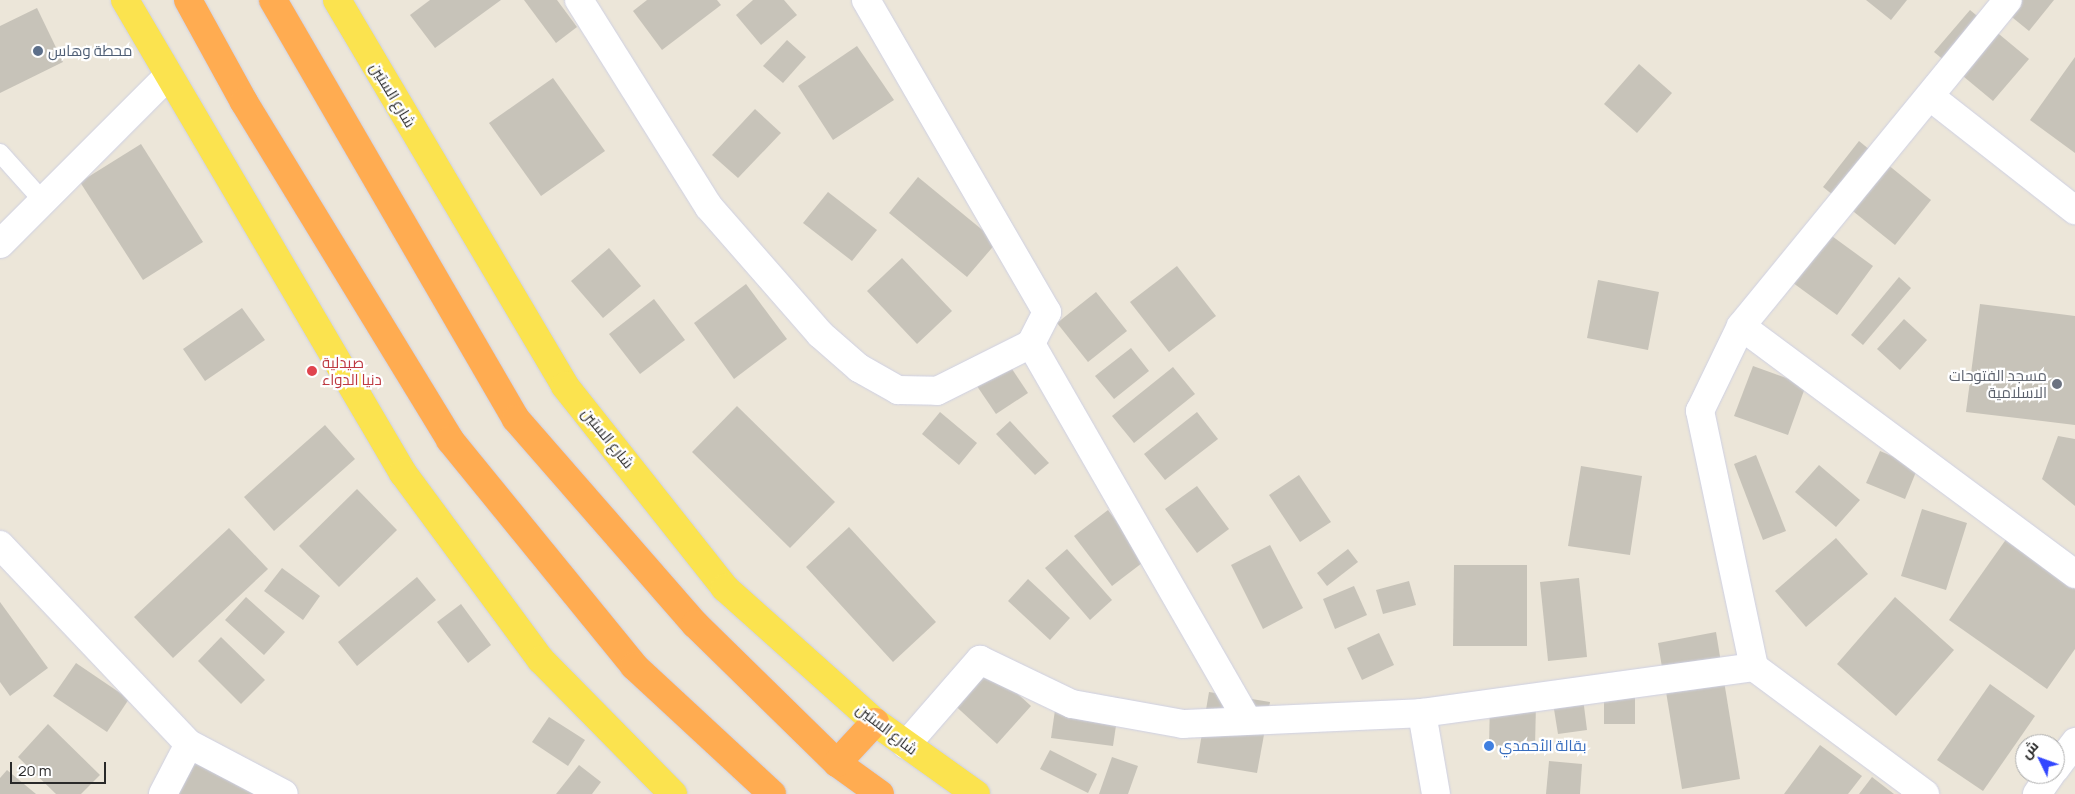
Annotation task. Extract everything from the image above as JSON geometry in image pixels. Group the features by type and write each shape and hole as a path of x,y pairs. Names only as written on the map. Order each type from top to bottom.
{"highway":[{"path":"188,0 244,102 450,440 634,666 772,794"},
{"path":"273,0 516,419 695,624 837,763 880,794"},
{"path":"837,763 875,722"}],"main road":[{"path":"125,0 403,473 541,660 673,794"},
{"name":"شارع الستين","path":"337,0 565,386 725,588 875,722 976,794"}],"street":[{"path":"579,0 709,207 820,334 859,368 898,390 937,392 1031,344 1047,312 866,0"},
{"path":"1924,794 1754,667 1700,411 1741,326 1932,98 2008,0"},
{"path":"0,244 168,76"},
{"path":"1932,98 2075,210"},
{"path":"1741,326 2075,574"},
{"path":"1031,344 1247,720"},
{"path":"0,544 189,744 284,794"},
{"path":"906,745 980,660 1072,704 1183,724 1422,713 1754,667"},
{"path":"1422,713 1436,794"},
{"path":"2065,756 2075,742"},
{"path":"163,794 189,744"}],"lane":[{"path":"0,153 43,202"}],"building":[{"path":"430,0 501,0 435,48 410,15"},
{"path":"524,0 557,0 577,27 556,43"},
{"path":"647,0 717,0 721,5 662,50 633,11"},
{"path":"753,0 784,0 797,15 761,45 736,15"},
{"path":"1866,0 1907,0 1891,20"},
{"path":"1991,0 2054,0 2029,31"},
{"path":"37,8 63,62 0,93 0,26"},
{"path":"1970,10 2029,59 1993,101 1934,52"},
{"path":"787,40 806,57 783,83 763,66"},
{"path":"857,46 894,100 833,140 798,86"},
{"path":"2075,57 2075,153 2030,120"},
{"path":"1639,64 1672,93 1637,133 1604,104"},
{"path":"553,78 605,151 541,196 489,123"},
{"path":"755,109 781,133 738,178 712,155"},
{"path":"1859,141 1931,200 1895,245 1823,187"},
{"path":"141,144 203,242 143,280 80,182"},
{"path":"918,177 997,242 967,277 889,213"},
{"path":"828,192 877,230 852,261 803,223"},
{"path":"1825,231 1873,266 1837,315 1789,280"},
{"path":"609,248 641,286 603,318 571,281"},
{"path":"902,258 952,311 917,344 867,291"},
{"path":"1177,266 1216,316 1169,352 1130,302"},
{"path":"1899,277 1911,288 1863,345 1851,335"},
{"path":"1598,280 1659,292 1648,350 1587,338"},
{"path":"746,284 787,339 734,379 694,323"},
{"path":"1096,292 1127,331 1088,362 1057,323"},
{"path":"654,299 685,340 640,374 609,334"},
{"path":"1980,304 2075,316 2075,425 1966,412"},
{"path":"242,308 265,340 205,381 183,349"},
{"path":"1904,319 1927,340 1900,370 1877,349"},
{"path":"1131,348 1149,371 1114,399 1095,376"},
{"path":"1000,351 1028,393 996,414 968,373"},
{"path":"1753,366 1806,385 1788,435 1734,416"},
{"path":"1173,367 1195,394 1134,443 1112,416"},
{"path":"737,406 835,502 790,548 692,452"},
{"path":"940,412 977,443 959,465 922,434"},
{"path":"1197,412 1218,439 1165,480 1144,454"},
{"path":"1010,421 1049,463 1035,475 996,434"},
{"path":"325,425 355,459 274,531 244,497"},
{"path":"2058,436 2075,439 2075,506 2042,479"},
{"path":"1880,451 1918,467 1905,499 1866,483"},
{"path":"1756,455 1786,531 1763,540 1734,464"},
{"path":"1819,465 1860,500 1836,527 1795,492"},
{"path":"1581,466 1642,476 1630,555 1568,546"},
{"path":"1299,475 1331,522 1300,542 1269,495"},
{"path":"1197,486 1229,529 1197,553 1165,509"},
{"path":"357,489 397,530 339,587 299,546"},
{"path":"1922,509 1967,523 1946,590 1901,576"},
{"path":"1108,510 1146,560 1112,586 1074,536"},
{"path":"849,527 936,622 893,662 806,567"},
{"path":"229,528 268,569 173,658 134,617"},
{"path":"1836,538 1868,574 1806,627 1775,591"},
{"path":"2007,538 2075,586 2075,649 2047,689 1949,620"},
{"path":"1270,545 1303,608 1263,629 1231,565"},
{"path":"1067,549 1112,600 1090,620 1045,568"},
{"path":"1348,549 1358,562 1327,586 1317,573"},
{"path":"1454,565 1527,565 1527,646 1453,646"},
{"path":"282,568 320,596 303,620 264,591"},
{"path":"417,577 436,600 357,666 338,642"},
{"path":"1579,578 1587,657 1548,661 1540,582"},
{"path":"1028,579 1070,618 1050,640 1008,601"},
{"path":"1409,581 1416,605 1383,614 1376,590"},
{"path":"1354,586 1367,615 1335,629 1323,599"},
{"path":"246,597 285,632 264,655 225,620"},
{"path":"1895,597 1954,650 1896,716 1837,664"},
{"path":"0,602 48,668 10,696 0,682"},
{"path":"461,604 491,645 468,663 437,622"},
{"path":"1716,632 1740,779 1682,789 1658,643"},
{"path":"1379,633 1394,665 1362,680 1347,648"},
{"path":"221,637 265,680 241,704 198,661"},
{"path":"972,652 1031,706 997,744 938,690"},
{"path":"76,663 129,699 107,732 53,696"},
{"path":"1990,684 2035,716 2023,734 2015,734 2015,745 1983,791 1937,760"},
{"path":"1058,689 1120,698 1113,746 1051,738"},
{"path":"1209,692 1270,702 1257,773 1197,763"},
{"path":"1604,695 1635,695 1635,724 1604,724"},
{"path":"1583,698 1587,730 1558,734 1553,703"},
{"path":"1490,701 1536,703 1535,747 1489,746"},
{"path":"549,717 585,740 568,766 532,742"},
{"path":"48,724 100,775 81,794 56,794 18,757"},
{"path":"1820,745 1862,776 1848,794 1784,794"},
{"path":"1050,750 1097,774 1088,793 1040,769"},
{"path":"1112,757 1138,766 1128,794 1099,794"},
{"path":"192,759 261,794 174,794"},
{"path":"1549,761 1582,764 1580,794 1546,794"},
{"path":"579,765 601,782 592,794 556,794"},
{"path":"7,770 36,794 0,794 0,778"},
{"path":"1872,777 1894,794 1859,794"}],"place":[{"name":"محطة وهاس","path":"38,51"},
{"name":"صيدلية دنيا الدواء","path":"312,371"},
{"name":"مسجد الفتوحات الاسلامية","path":"2057,384"},
{"name":"بقالة الأحمدي","path":"1489,746"}]}
